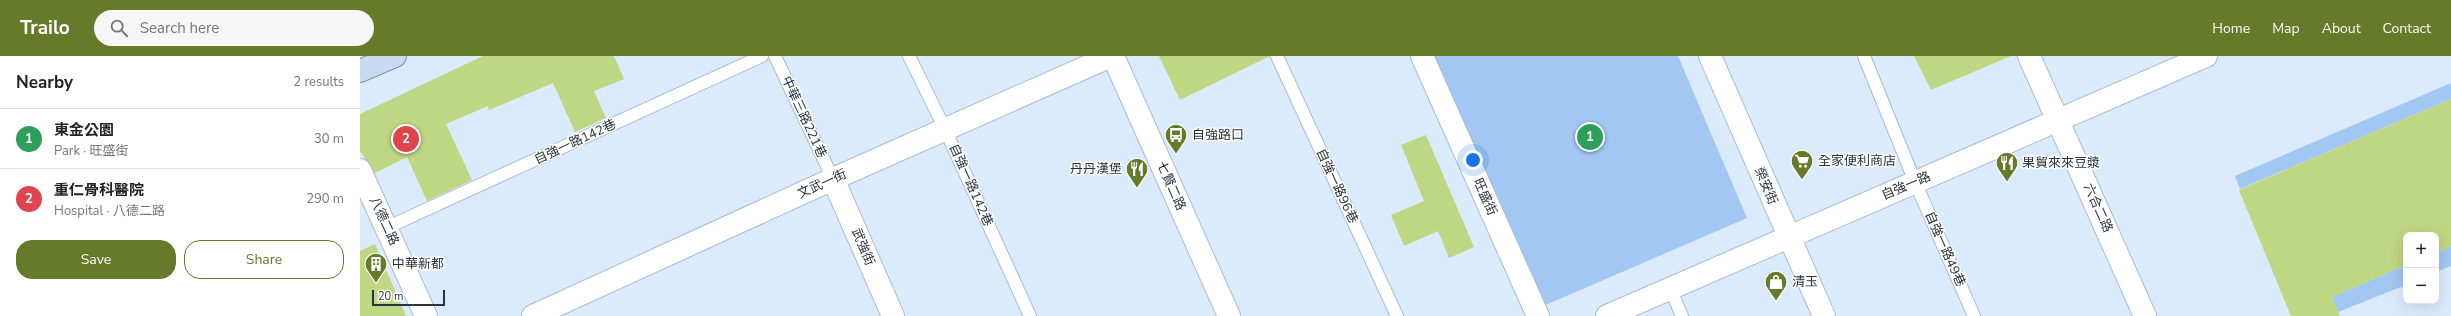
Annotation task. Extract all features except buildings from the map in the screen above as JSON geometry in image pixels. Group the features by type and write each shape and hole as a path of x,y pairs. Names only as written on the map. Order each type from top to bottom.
{"main road":[{"path":"360,72 395,56"}],"street":[{"name":"文武一街","path":"533,316 833,179 1112,56"},
{"name":"七賢二路","path":"1112,56 1229,316"},
{"name":"旺盛街","path":"1422,56 1538,316"},
{"name":"榮安街","path":"1710,56 1788,237 1824,316"},
{"name":"六合二路","path":"2029,56 2145,316"},
{"name":"自強一路","path":"1607,316 2058,120 2196,58"},
{"name":"八德二路","path":"360,170 388,227 426,316"},
{"name":"武強街","path":"833,179 893,316"}],"lane":[{"name":"自強一路142巷","path":"388,227 762,56"},
{"name":"中華三路221巷","path":"775,56 833,179"},
{"name":"自強一路142巷","path":"909,56 945,129 1030,316"},
{"name":"自強一路96巷","path":"1277,56 1397,316"},
{"name":"自強一路49巷","path":"1864,56 1915,182 1974,316"},
{"path":"1670,288 1682,316"}],"shaded area":[{"path":"1432,56 1678,56 1747,218 1541,307"},
{"path":"2451,83 2451,99 2240,189 2235,176"},
{"path":"2451,246 2451,266 2439,271 2439,268 2439,252"},
{"path":"2403,266 2403,286 2338,312 2332,297"}],"place":[{"name":"東金公園","path":"1590,137"},
{"name":"重仁骨科醫院","path":"406,139"},
{"name":"自強路口","path":"1176,154"},
{"name":"全家便利商店","path":"1802,180"},
{"name":"果貿來來豆漿","path":"2007,182"},
{"name":"丹丹漢堡","path":"1137,188"},
{"name":"中華新都","path":"376,284"},
{"name":"清玉","path":"1776,302"}]}
